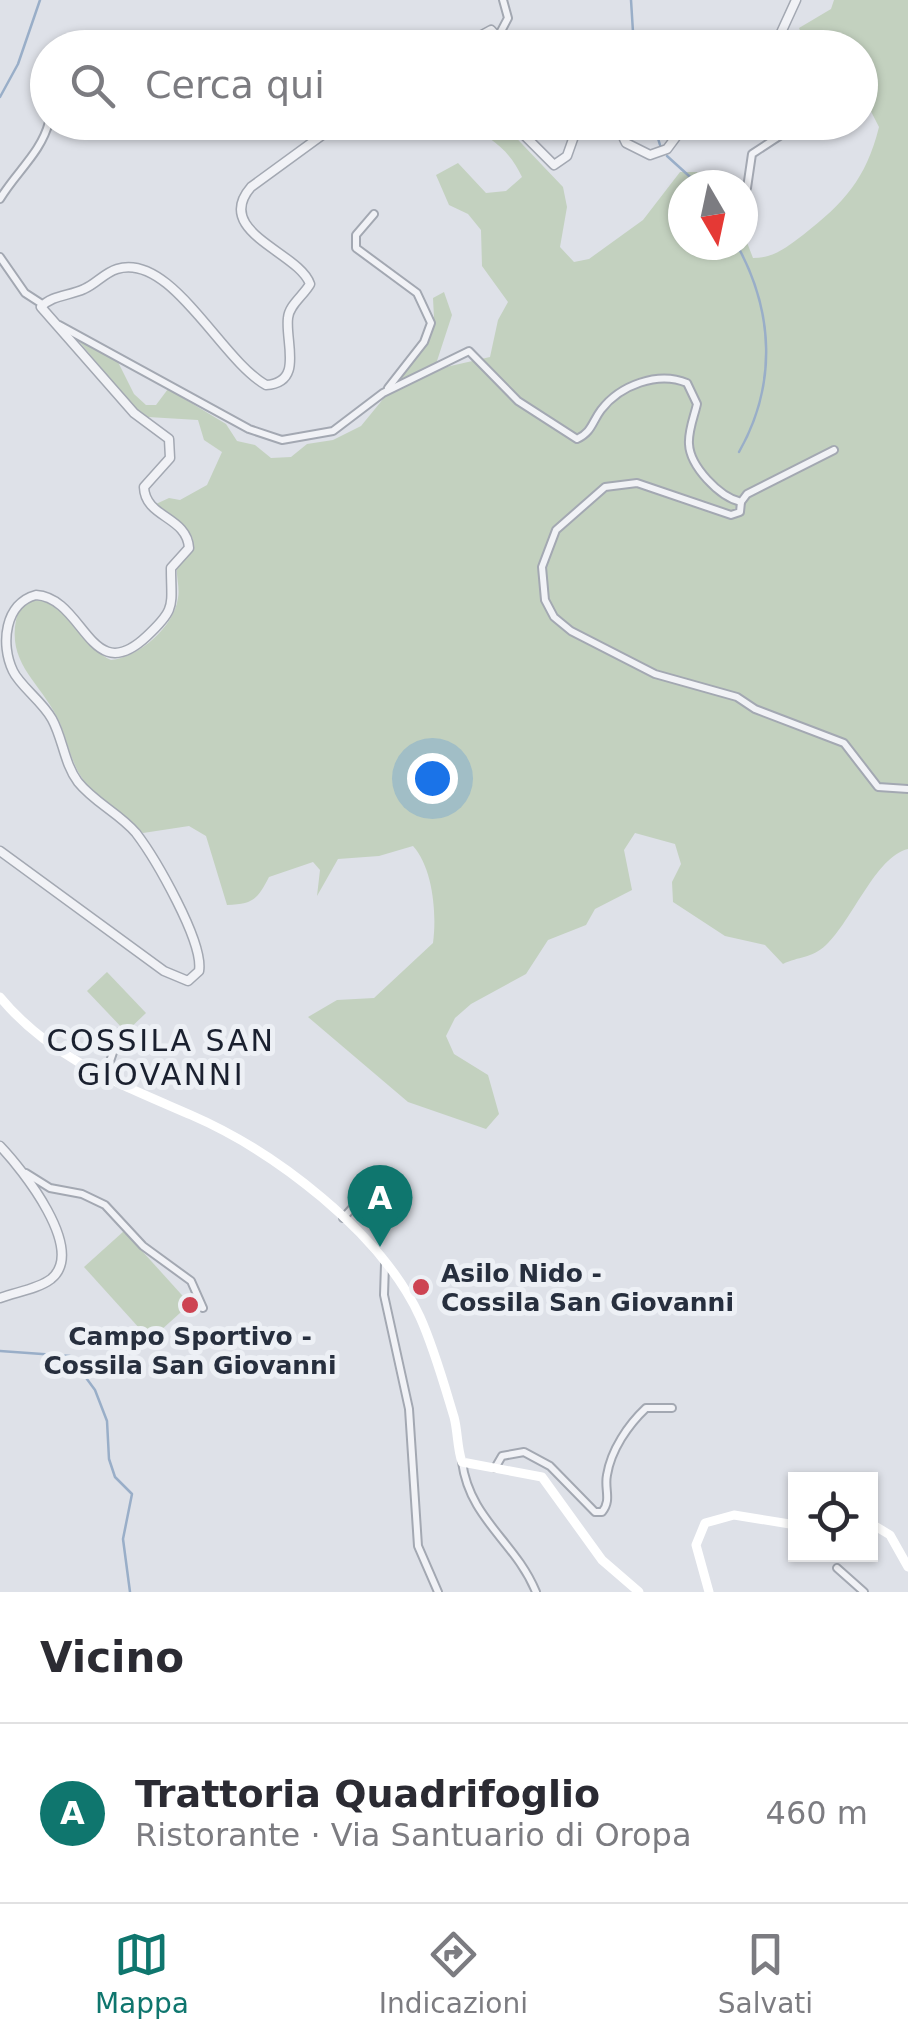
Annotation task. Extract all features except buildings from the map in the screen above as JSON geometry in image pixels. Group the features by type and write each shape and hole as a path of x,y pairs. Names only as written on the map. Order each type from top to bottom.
{"main road":[{"path":"0,997 23,1026 58,1052 242,1137 343,1218 385,1264 420,1318 454,1417 462,1462 533,1472 549,1483 602,1560 639,1592"},
{"path":"709,1592 696,1544 705,1523 734,1514 788,1523"},
{"path":"878,1528 890,1535 908,1566"}],"street":[{"path":"502,30 508,18 503,0"},
{"path":"782,30 796,0"},
{"path":"0,198 42,140"},
{"path":"42,304 81,291 118,268 147,269 165,280 244,369 266,384 281,382 287,374 291,351 287,319 310,284 299,265 253,235 242,214 242,199 251,187 315,140"},
{"path":"528,140 554,165 567,156 573,140"},
{"path":"625,140 650,154 667,149 674,140"},
{"path":"750,170 752,154 773,140"},
{"path":"374,214 356,234 356,248 417,293 431,323 424,342 384,393"},
{"path":"0,257 25,293 42,304 134,413 169,439 170,458 144,487 146,503 184,531 189,548 171,568 174,599 169,614 130,650 116,655 87,636 63,604 36,595 16,604 10,614 9,660 15,676 31,688 54,722 78,782 126,823 148,852 198,950 199,971 188,981 164,971 0,851"},
{"path":"58,325 275,439 333,431 384,393 469,352 518,401 577,439 587,434 602,409 632,385 678,379 694,391 698,404 688,439 690,455 719,492 740,502"},
{"path":"834,450 748,494 740,502 740,512 732,515 637,483 605,487 556,530 542,567 544,600 554,617 571,631 655,674 738,697 755,709 844,743 878,786 908,790"},
{"path":"105,1077 120,1032"},
{"path":"0,1146 33,1180 104,1206 143,1246 191,1281 202,1308"},
{"path":"0,1298 48,1282 61,1266 55,1225 18,1165"},
{"path":"343,1218 357,1204"},
{"path":"385,1264 384,1295 409,1409 418,1546 438,1592"},
{"path":"495,1468 502,1456 524,1452 550,1466 595,1512 602,1512 608,1501 606,1476 623,1429 653,1406 672,1408"},
{"path":"462,1462 468,1496 518,1559 536,1592"},
{"path":"837,1568 864,1592"}],"green space":[{"path":"834,0 908,0 908,849 885,864 821,950 783,964 765,945 725,936 673,902 672,882 681,864 675,844 635,833 624,850 632,890 595,909 586,925 548,940 526,974 471,1004 455,1018 446,1036 454,1054 488,1075 499,1114 486,1129 408,1102 308,1017 337,1000 374,998 433,943 432,892 425,866 413,846 379,856 338,859 317,896 320,870 313,862 269,877 249,902 227,905 206,836 189,826 143,833 104,802 84,781 60,723 25,669 15,642 15,625 20,606 32,600 56,607 90,644 111,660 133,653 154,639 175,609 177,566 193,547 189,532 156,504 169,498 180,500 207,485 222,452 204,440 198,420 148,417 134,407 77,339 118,362 134,394 146,405 156,405 168,389 226,424 237,441 255,445 271,458 291,457 307,444 333,440 361,426 424,349 434,318 433,298 444,292 452,315 436,364 446,367 490,357 498,320 508,302 482,266 481,230 468,214 449,205 436,175 458,163 486,193 506,191 522,177 512,159 491,140 518,140 563,187 567,207 560,247 574,262 589,259 643,220 668,188 668,260 758,260 774,254 803,235 842,200 860,176 878,140 878,30 799,28 831,9"},
{"path":"107,972 146,1013 126,1032 87,991"},
{"path":"124,1231 190,1304 150,1340 84,1267"}],"waterway":[{"path":"0,97 18,64 40,0"},
{"path":"631,0 633,30"},
{"path":"658,140 660,145"},
{"path":"667,156 682,170"},
{"path":"739,452 760,401 766,348 758,296 744,260"},
{"path":"0,1351 70,1356 95,1390 107,1421 109,1459 115,1477 132,1494 123,1539 130,1592"}],"place":[{"name":"Trattoria Quadrifoglio","path":"380,1247"},
{"name":"Asilo Nido - Cossila San Giovanni","path":"421,1287"},
{"name":"Campo Sportivo - Cossila San Giovanni","path":"190,1305"}],"district":[{"name":"COSSILA SAN GIOVANNI","path":"161,1058"}]}
